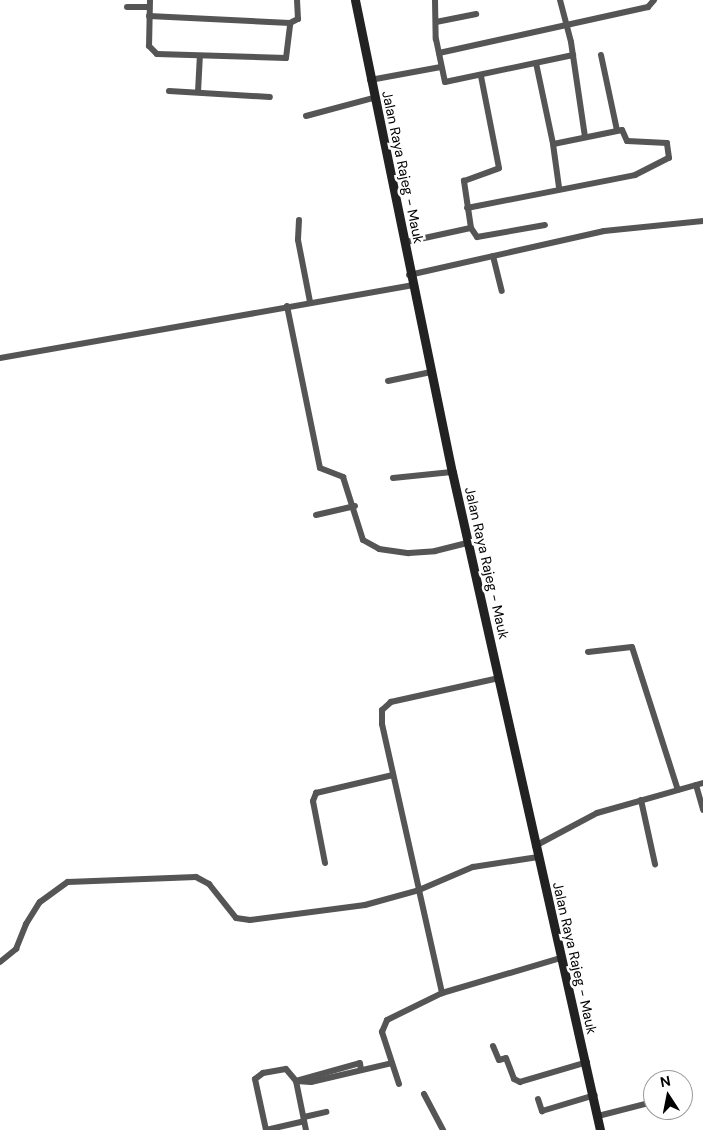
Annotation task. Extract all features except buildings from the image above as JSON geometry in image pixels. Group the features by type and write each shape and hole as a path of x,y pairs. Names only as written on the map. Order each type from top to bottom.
{"main road":[{"name":"Jalan Raya Rajeg - Mauk","path":"354,0 373,98 406,242 410,275 414,286 452,472 535,846 588,1062 600,1130"}],"street":[{"path":"149,16 290,23 298,19 297,0"},
{"path":"435,0 439,53 445,82 481,76 574,54"},
{"path":"560,0 574,54 585,137"},
{"path":"439,53 648,7 654,0"},
{"path":"127,7 150,3 149,16 152,51 200,56 286,58 290,23"},
{"path":"436,22 476,14"},
{"path":"601,55 617,130"},
{"path":"198,92 200,56"},
{"path":"536,63 553,144 559,187"},
{"path":"370,80 441,67"},
{"path":"481,76 500,165 496,171 464,181 471,228 478,237 545,225"},
{"path":"169,90 270,97"},
{"path":"306,116 373,98"},
{"path":"467,208 559,187 634,175 668,158 666,141 627,141 624,131 617,130 553,144"},
{"path":"299,220 298,240 310,302"},
{"path":"410,275 604,231 703,221"},
{"path":"406,242 471,228"},
{"path":"493,256 502,291"},
{"path":"0,358 310,302 414,286"},
{"path":"287,306 320,468 343,477 355,506 363,540 379,548 425,553 468,543"},
{"path":"388,381 431,372"},
{"path":"393,478 452,472"},
{"path":"316,515 355,506"},
{"path":"588,652 632,647 678,790"},
{"path":"442,993 382,724 385,706 499,678"},
{"path":"325,863 313,801 316,793 393,776"},
{"path":"535,846 597,813 700,784 703,810"},
{"path":"641,800 655,864"},
{"path":"0,962 16,949 26,924 40,902 68,882 196,878 209,884 236,918 250,920 365,905 419,890 472,867 538,857"},
{"path":"399,1084 382,1032 388,1020 442,993 561,958"},
{"path":"493,1046 499,1060 506,1058 514,1079 520,1082 588,1062"},
{"path":"296,1081 360,1063 361,1070 392,1063"},
{"path":"306,1130 304,1119 296,1081 286,1068 257,1076 266,1130 304,1119 326,1112"},
{"path":"424,1094 443,1130"},
{"path":"538,1099 542,1111 595,1095"},
{"path":"598,1116 643,1105"}]}
